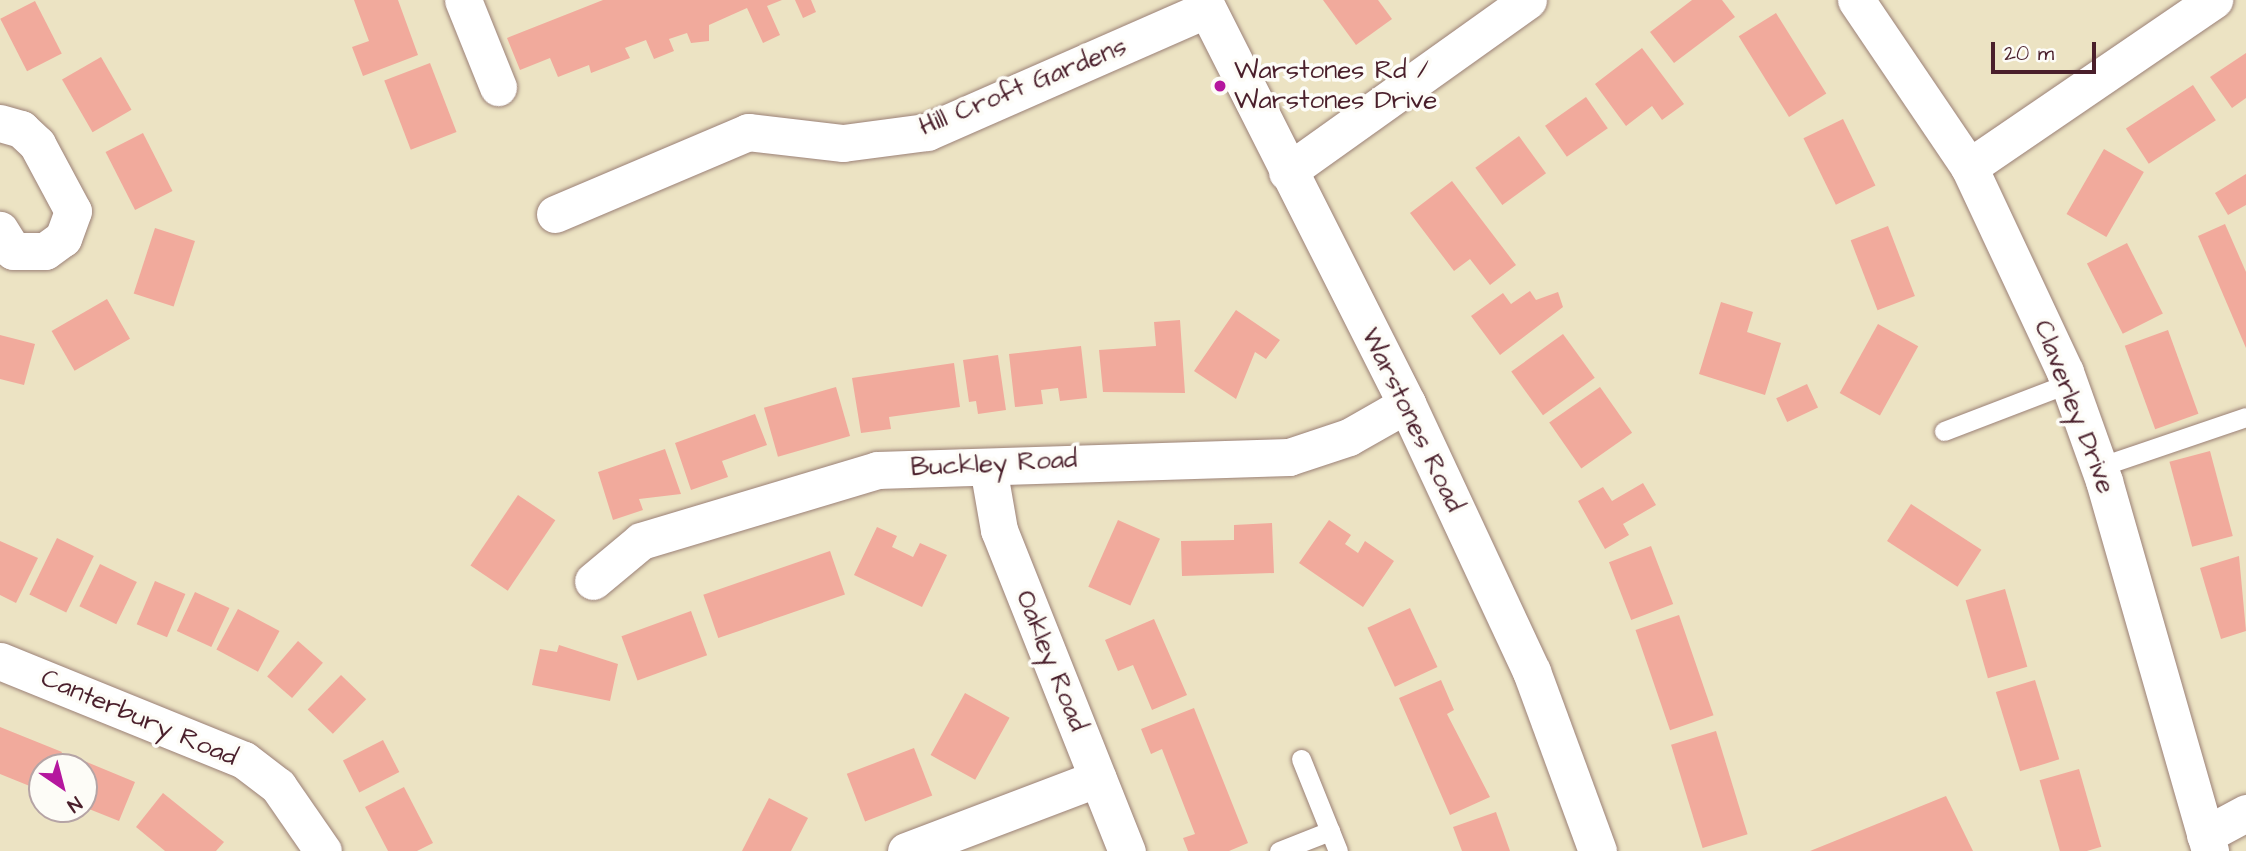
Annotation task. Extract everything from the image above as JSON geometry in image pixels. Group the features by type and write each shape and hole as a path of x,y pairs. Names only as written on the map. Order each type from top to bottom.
{"street":[{"path":"463,0 498,88"},
{"path":"1287,172 1528,0"},
{"name":"Claverley Drive","path":"1856,0 1969,167 2069,383 2099,467 2208,843"},
{"path":"1969,167 2214,0"},
{"name":"Warstones Road","path":"1205,4 1287,172 1407,404 1532,672 1598,851"},
{"name":"Hill Croft Gardens","path":"555,214 748,132 843,143 927,132 1205,4"},
{"path":"0,123 22,129 37,144 73,211 63,238 45,251 13,251 0,230"},
{"name":"Buckley Road","path":"593,581 641,541 877,470 1289,457 1349,437 1407,404"},
{"name":"Oakley Road","path":"988,467 999,530 1127,851"},
{"name":"Canterbury Road","path":"0,661 244,760 278,786 323,851"},
{"path":"906,851 1098,778"},
{"path":"2208,843 2246,813"}],"lane":[{"path":"1944,431 2069,383"},
{"path":"2099,467 2246,417"},
{"path":"1301,759 1338,851"},
{"path":"1279,851 1331,831"}],"building":[{"path":"354,0 398,0 418,55 363,76 352,47 369,41"},
{"path":"603,0 782,0 767,6 780,35 763,43 747,8 709,25 709,41 691,43 687,33 669,39 674,51 654,59 646,40 625,48 630,58 591,73 589,65 558,77 550,58 520,70 507,38"},
{"path":"795,0 811,0 816,12 803,18"},
{"path":"1323,0 1378,0 1392,19 1356,45"},
{"path":"1692,0 1722,0 1735,17 1674,63 1650,32"},
{"path":"35,1 62,54 27,71 0,19"},
{"path":"1776,13 1826,94 1789,117 1739,36"},
{"path":"1642,48 1684,104 1662,120 1652,106 1626,126 1595,84"},
{"path":"2246,53 2246,98 2232,108 2210,77"},
{"path":"101,57 132,110 93,132 62,80"},
{"path":"430,63 457,132 411,150 384,81"},
{"path":"2193,85 2216,120 2149,164 2126,129"},
{"path":"1586,97 1608,128 1567,157 1545,126"},
{"path":"1843,119 1875,186 1836,205 1803,138"},
{"path":"143,133 173,191 135,210 106,152"},
{"path":"1519,136 1546,173 1502,205 1475,168"},
{"path":"2104,149 2144,172 2106,237 2066,214"},
{"path":"2246,174 2246,205 2228,215 2215,193"},
{"path":"1452,181 1516,265 1490,285 1470,259 1454,271 1410,213"},
{"path":"2225,224 2246,272 2246,348 2198,236"},
{"path":"1888,226 1915,296 1878,310 1851,240"},
{"path":"155,228 195,241 174,307 134,294"},
{"path":"2127,243 2163,313 2123,334 2087,263"},
{"path":"1530,291 1536,300 1558,292 1563,307 1500,355 1471,316 1503,293 1511,304"},
{"path":"107,299 130,339 75,371 52,331"},
{"path":"1721,302 1753,312 1747,332 1781,343 1765,395 1699,374"},
{"path":"1236,310 1280,340 1266,359 1255,352 1236,399 1194,371"},
{"path":"1180,320 1185,393 1103,392 1099,350 1156,346 1154,322"},
{"path":"1878,324 1918,346 1880,415 1840,393"},
{"path":"2168,330 2198,414 2155,429 2125,346"},
{"path":"1563,334 1595,378 1543,415 1511,372"},
{"path":"0,335 35,344 24,385 0,379"},
{"path":"1081,346 1087,398 1060,401 1058,388 1041,390 1043,404 1015,407 1009,354"},
{"path":"998,355 1006,410 978,414 976,401 969,402 963,360"},
{"path":"954,363 960,407 889,417 891,429 861,433 852,378"},
{"path":"1807,384 1818,408 1787,422 1776,398"},
{"path":"836,387 850,436 778,457 764,408"},
{"path":"1600,387 1632,433 1581,468 1549,423"},
{"path":"755,414 767,445 722,461 728,477 691,490 675,443"},
{"path":"665,449 681,494 639,499 643,510 613,520 598,472"},
{"path":"2210,451 2233,536 2192,547 2169,462"},
{"path":"1643,483 1656,505 1623,524 1629,535 1605,549 1578,501 1603,487 1612,501"},
{"path":"518,495 555,520 508,591 470,565"},
{"path":"1911,504 1981,550 1957,587 1887,541"},
{"path":"1118,520 1160,539 1130,605 1088,587"},
{"path":"1329,520 1351,535 1345,544 1358,553 1365,541 1394,561 1363,607 1299,563"},
{"path":"1272,523 1274,573 1182,576 1181,541 1234,540 1234,525"},
{"path":"877,527 897,536 892,547 913,557 920,543 947,555 922,607 854,575"},
{"path":"57,538 94,556 66,613 29,595"},
{"path":"0,541 38,558 16,603 0,595"},
{"path":"1651,546 1673,604 1631,620 1609,562"},
{"path":"830,551 845,594 718,638 703,595"},
{"path":"2239,556 2246,631 2221,639 2200,568"},
{"path":"100,564 137,582 116,624 79,606"},
{"path":"155,581 185,594 167,637 137,624"},
{"path":"2005,589 2027,667 1988,678 1966,600"},
{"path":"195,592 229,608 211,647 177,631"},
{"path":"1410,608 1437,667 1395,687 1367,628"},
{"path":"238,609 279,631 258,672 216,650"},
{"path":"691,611 707,655 638,680 621,636"},
{"path":"1679,615 1714,715 1670,730 1636,630"},
{"path":"1154,619 1187,695 1152,710 1133,665 1118,671 1105,640"},
{"path":"298,641 323,663 292,698 267,676"},
{"path":"559,645 618,664 610,701 532,685 540,649 557,652"},
{"path":"341,675 366,699 333,734 308,710"},
{"path":"1441,680 1454,710 1447,714 1490,797 1450,815 1399,698"},
{"path":"2035,680 2059,759 2020,771 1996,692"},
{"path":"965,693 1010,718 975,780 931,755"},
{"path":"1194,708 1248,843 1229,851 1188,851 1183,838 1195,834 1162,749 1151,754 1141,729"},
{"path":"0,727 62,752 28,753 28,785 0,774"},
{"path":"1716,731 1748,834 1703,848 1671,745"},
{"path":"383,740 399,772 359,793 343,760"},
{"path":"914,748 932,796 865,821 847,774"},
{"path":"98,767 135,782 119,821 98,813"},
{"path":"2079,769 2101,847 2087,851 2060,851 2040,780"},
{"path":"404,787 433,843 417,851 388,851 365,807"},
{"path":"163,793 224,842 216,851 165,851 136,827"},
{"path":"1946,796 1973,851 1810,851"},
{"path":"769,798 808,818 791,851 742,851"},
{"path":"1496,812 1510,851 1462,851 1453,827"}],"place":[{"name":"Warstones Rd / Warstones Drive","path":"1220,86"}]}
